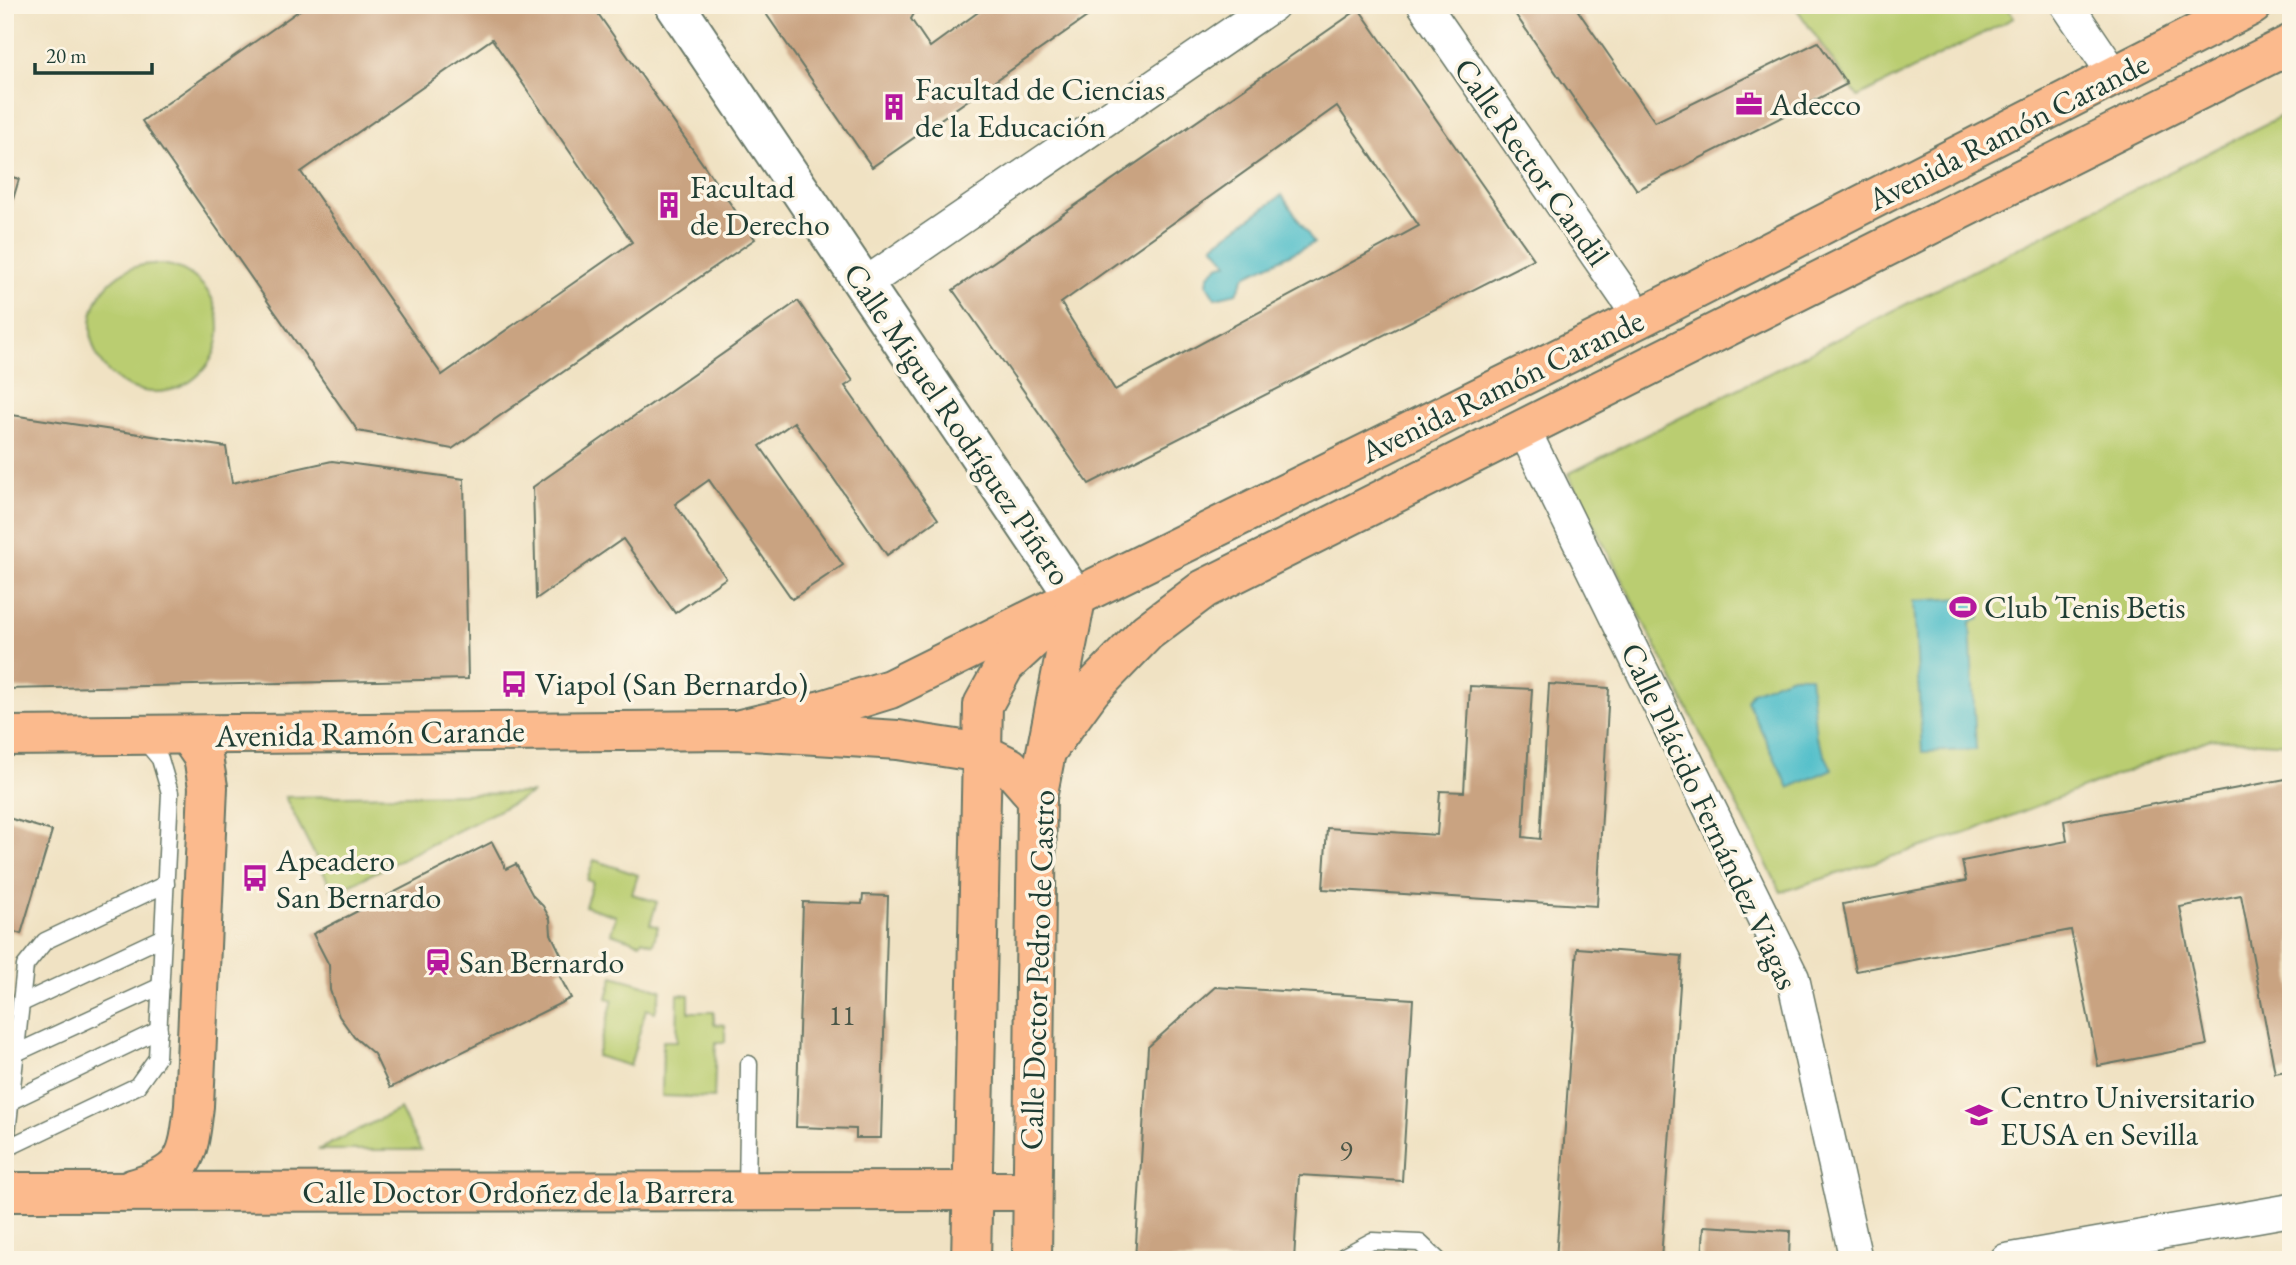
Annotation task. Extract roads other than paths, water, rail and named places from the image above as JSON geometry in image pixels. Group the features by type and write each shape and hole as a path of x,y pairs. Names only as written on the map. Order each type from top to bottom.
{"main road":[{"name":"Avenida Ramón Carande","path":"736,730 822,710 890,690 1640,318 2253,5"},
{"name":"Avenida Ramón Carande","path":"1048,749 1091,690 1147,632 1204,589 2291,44"},
{"name":"Calle Doctor Pedro de Castro","path":"1032,1260 1037,799 1076,599"},
{"name":"Calle Doctor Pedro de Castro","path":"971,1260 983,705 1005,665 1076,599"},
{"name":"Avenida Ramón Carande","path":"5,736 736,730 898,740 982,753"},
{"path":"124,1192 151,1184 171,1173 189,1150 194,1106 208,787 203,757 188,736"},
{"path":"982,753 1010,768 1037,799"},
{"name":"Calle Doctor Ordoñez de la Barrera","path":"5,1192 1031,1191"}],"street":[{"name":"Calle Miguel Rodríguez Piñero","path":"675,5 1076,599"},
{"path":"865,284 1273,5"},
{"name":"Calle Rector Candil","path":"1424,5 1640,318"},
{"path":"2067,5 2115,76"},
{"name":"Calle Plácido Fernández Viagas","path":"1524,430 1793,978 1856,1260"},
{"path":"2006,1260 2116,1251 2291,1210"}],"lane":[{"path":"6,1150 137,1086 157,1058 170,793 160,760 138,734"},
{"path":"6,1150 25,966 46,941 166,884"},
{"path":"22,1003 163,937"},
{"path":"16,1053 161,986"},
{"path":"11,1101 159,1030"},
{"path":"747,1191 748,1064"},
{"path":"1344,1260 1344,1256 1372,1241 1420,1243 1438,1260"}],"water":[{"path":"1282,195 1314,243 1245,276 1237,293 1215,298 1207,285 1208,276 1218,266 1228,263 1213,245"},
{"path":"1978,597 1980,619 1970,622 1976,750 1922,752 1914,601"},
{"path":"1792,676 1810,676 1816,737 1832,769 1789,788 1747,701 1752,692"}],"place":[{"name":"Adecco","path":"1749,104"},
{"name":"Facultad de Ciencias de la Educación","path":"894,107"},
{"name":"Facultad de Derecho","path":"669,205"},
{"name":"Club Tenis Betis","path":"1963,607"},
{"name":"Viapol (San Bernardo)","path":"514,684"},
{"name":"Apeadero San Bernardo","path":"255,878"},
{"name":"San Bernardo","path":"438,962"},
{"name":"Centro Universitario EUSA en Sevilla","path":"1979,1115"}]}
